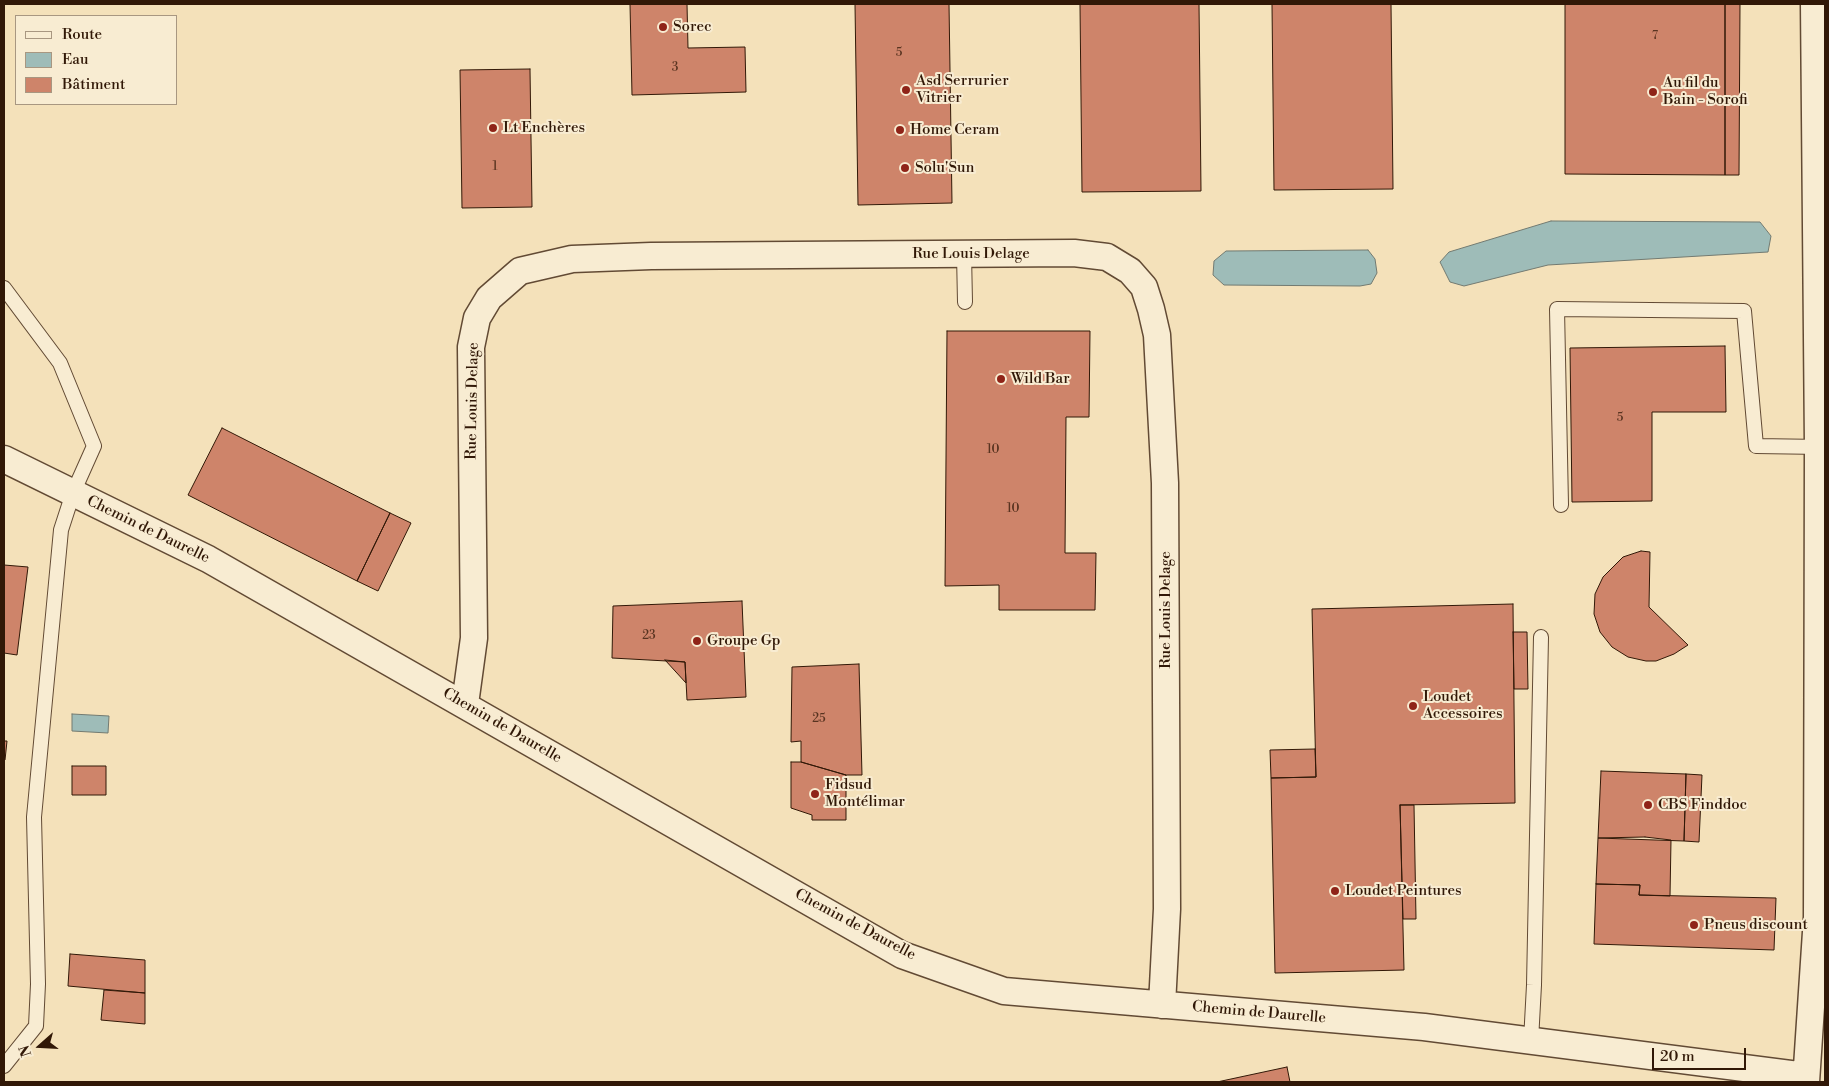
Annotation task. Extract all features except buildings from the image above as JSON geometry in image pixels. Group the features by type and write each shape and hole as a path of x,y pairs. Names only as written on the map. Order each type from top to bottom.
{"street":[{"path":"1806,1079 1817,917 1822,447 1814,4"},
{"name":"Rue Louis Delage","path":"464,704 474,638 471,347 477,318 488,298 520,271 572,259 651,256 1074,253 1107,257 1130,271 1144,287 1157,335 1165,483 1168,909 1162,1005"},
{"name":"Chemin de Daurelle","path":"4,459 208,559 902,954 1004,991 1424,1027 1806,1079"}],"lane":[{"path":"964,254 965,302"},
{"path":"4,288 60,363 94,446 73,493 61,530 34,817 38,984 36,1026 4,1066"},
{"path":"1561,505 1557,309 1744,311 1756,446 1822,447"},
{"path":"1531,1041 1541,637"}],"water":[{"path":"1551,221 1760,222 1771,236 1768,252 1548,265 1464,286 1450,282 1440,262 1449,252"},
{"path":"1368,250 1375,259 1377,273 1371,284 1360,286 1224,285 1213,275 1214,261 1226,251"},
{"path":"72,714 109,716 108,733 72,731"}],"place":[{"name":"Sorec","path":"663,27"},
{"name":"Asd Serrurier Vitrier","path":"906,90"},
{"name":"Au fil du Bain - Sorofi","path":"1653,92"},
{"name":"Lt Enchères","path":"493,128"},
{"name":"Home Ceram","path":"900,130"},
{"name":"Solu'Sun","path":"905,168"},
{"name":"Wild Bar","path":"1001,379"},
{"name":"Groupe Gp","path":"697,641"},
{"name":"Loudet Accessoires","path":"1413,706"},
{"name":"Fidsud Montélimar","path":"815,794"},
{"name":"CBS Finddoc","path":"1648,805"},
{"name":"Loudet Peintures","path":"1335,891"},
{"name":"Pneus discount","path":"1694,925"}]}
